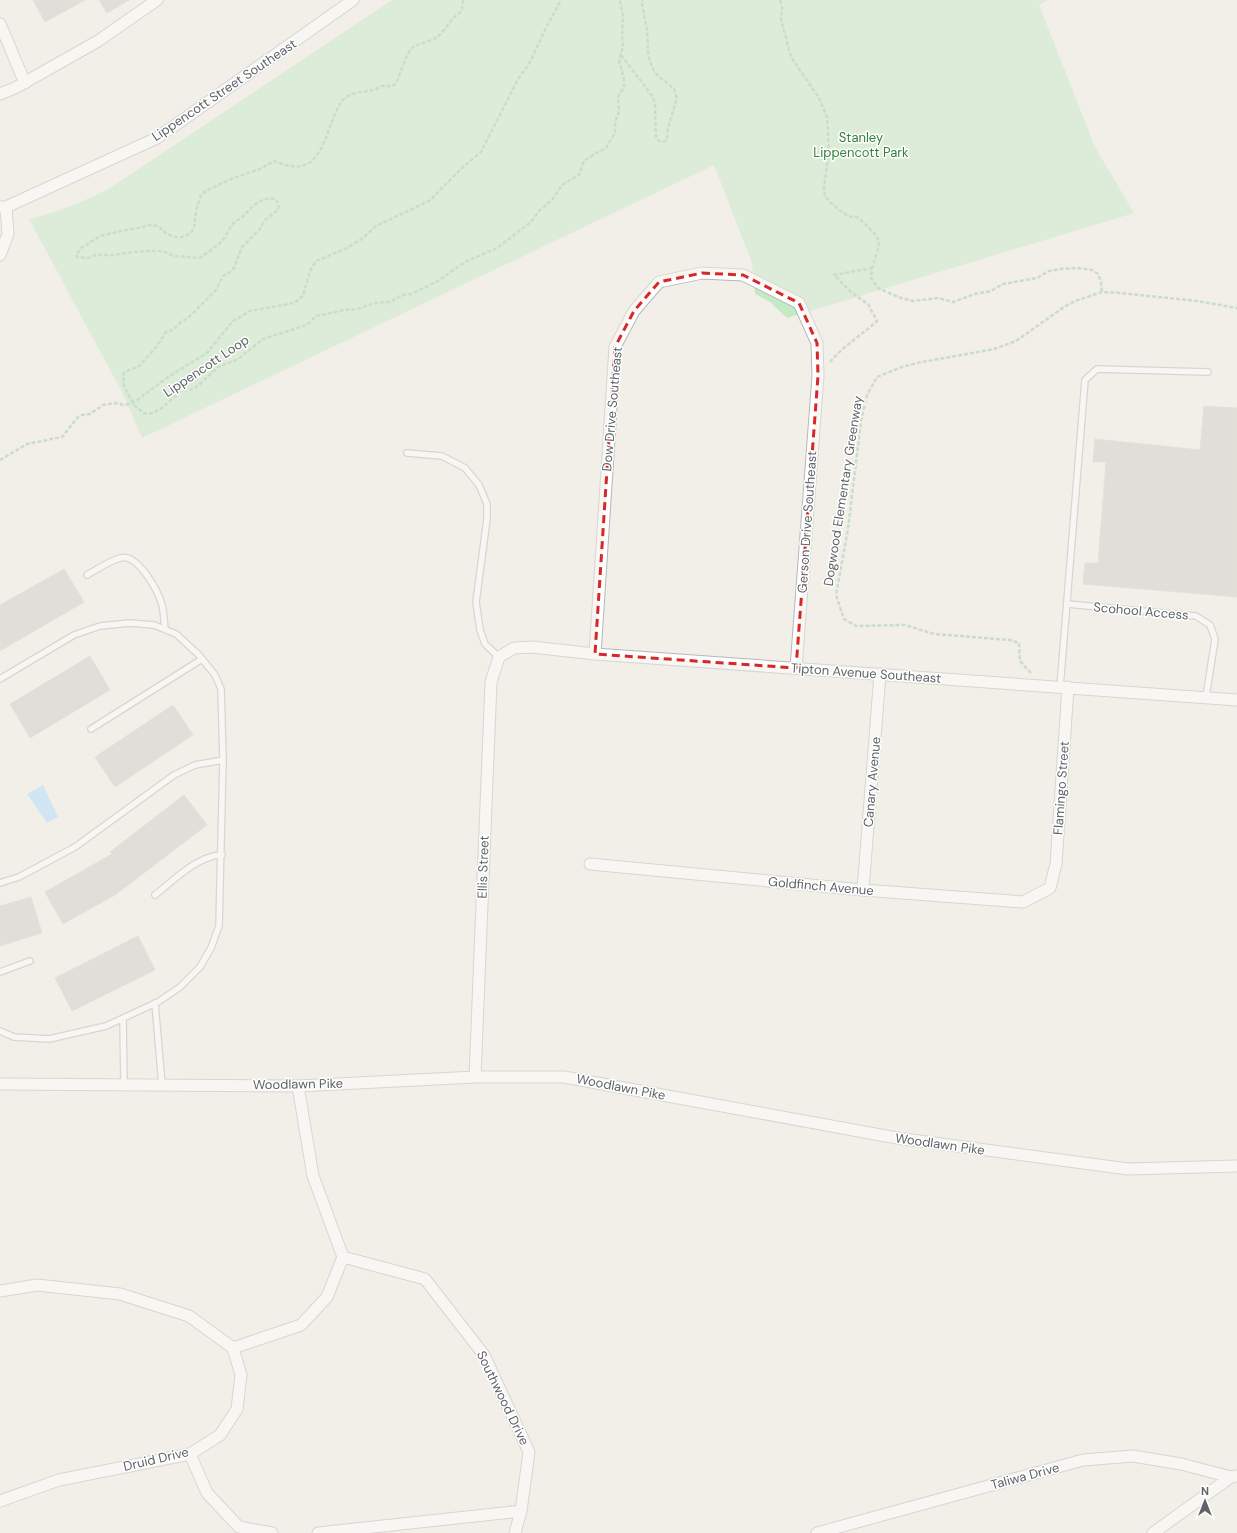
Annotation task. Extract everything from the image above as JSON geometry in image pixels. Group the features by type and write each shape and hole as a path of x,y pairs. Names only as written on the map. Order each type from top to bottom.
{"street":[{"path":"0,94 25,83 98,41 157,0"},
{"name":"Lippencott Street Southeast","path":"3,207 158,138 353,0"},
{"path":"0,24 25,83"},
{"path":"0,255 8,234 3,207"},
{"name":"Dow Drive Southeast","path":"595,654 615,347 634,311 659,282 702,273 743,275 799,303 817,343 818,376"},
{"name":"Gerson Drive Southeast","path":"796,668 818,376"},
{"name":"Tipton Avenue Southeast","path":"499,657 514,648 532,647 595,654 1237,700"},
{"name":"Ellis Street","path":"475,1077 491,682 499,657"},
{"name":"Canary Avenue","path":"863,890 880,674"},
{"name":"Flamingo Street","path":"1050,888 1056,864 1064,687"},
{"name":"Goldfinch Avenue","path":"590,864 863,890 1022,902 1050,888"},
{"name":"Woodlawn Pike","path":"0,1084 298,1086 475,1077 564,1077 897,1138 1128,1169 1237,1166"},
{"path":"0,1291 37,1285 120,1294 189,1316 233,1348 301,1325 327,1297 343,1257 313,1176 298,1086"},
{"name":"Southwood Drive","path":"343,1257 425,1279 484,1355 529,1452 521,1511 515,1533"},
{"name":"Druid Drive","path":"0,1501 59,1480 190,1454 220,1435 237,1408 240,1375 233,1348"},
{"path":"190,1454 207,1493 239,1527 272,1533"},
{"name":"Taliwa Drive","path":"817,1533 1084,1460 1133,1456 1181,1464 1234,1476"},
{"path":"1153,1533 1234,1476"},
{"path":"318,1533 521,1511"}],"lane":[{"path":"1064,687 1067,604 1085,380 1097,368 1208,372"},
{"path":"407,453 442,456 465,468 479,485 487,504 487,519 476,602 480,630 485,644 499,657"},
{"path":"86,575 120,558 127,558 135,561 156,590 162,605 165,630"},
{"name":"Scohool Access","path":"1067,604 1196,616 1210,625 1215,639 1206,697"},
{"path":"0,679 74,635 100,626 130,623 154,625 176,634 202,659 215,675 221,689 224,760 219,926 211,948 200,967 180,987 155,1003 106,1026 49,1039 14,1036 0,1031"},
{"path":"91,729 202,659"},
{"path":"0,883 19,877 75,847 174,775 195,765 224,760"},
{"path":"155,895 201,860 214,855 222,855"},
{"path":"0,972 30,961"},
{"path":"155,1003 162,1085"},
{"path":"123,1019 124,1085"}],"path":[{"name":"Lippencott Loop","path":"463,0 462,11 451,20 444,32 436,38 413,46 409,50 400,71 397,83 394,86 382,86 374,90 364,91 344,98 334,113 316,157 308,164 300,167 274,161 260,169 231,179 210,189 201,196 196,212 194,228 190,234 182,237 175,237 166,234 158,226 150,225 100,236 77,252 77,258 150,251 162,251 174,256 200,258 219,243 228,234 232,224 257,203 269,199 276,199 278,201 278,210 265,220 259,230 242,247 234,268 223,276 216,290 189,318 181,322 173,330 166,332 157,346 139,366 125,372 122,379 124,386 139,411 148,414 153,413 167,404 181,391 193,389 218,367 238,359 263,339 307,326 316,316 344,310 358,309 374,303 390,302 402,295 411,294 438,281 465,262 497,248 531,222 539,211 552,200 562,185 580,175 584,161 606,148 615,134 615,122 619,111 618,97 624,87 624,80 619,60 623,47 622,36 624,22 620,0"},
{"path":"0,460 27,444 62,437 78,417 90,414 103,405 115,403 124,405 133,403 207,353 233,321 250,311 294,302 303,296 310,271 316,261 347,248 363,238 376,226 430,201 463,167 481,152 518,79 529,64 561,0"},
{"path":"621,55 653,97 655,105 656,137 660,142 663,142 666,140 677,98 670,85 655,73 650,62 643,0"},
{"path":"780,0 782,8 781,19 791,57 818,98 827,116 829,151 824,187 825,196 839,210 848,216 859,218 877,236 879,246 872,268 871,278 878,288 913,300 938,298 953,302 975,294 991,291 1003,284 1037,278 1049,271 1078,268 1092,270 1098,274 1102,292"},
{"path":"818,376 837,354 877,321 868,304 851,292 834,275 872,268"},
{"name":"Dogwood Elementary Greenway","path":"1031,685 1032,674 1020,661 1018,643 1010,640 934,634 905,625 856,626 844,619 836,595 848,529 862,421 868,395 877,378 902,367 917,363 994,349 1016,341 1064,307 1075,301 1102,292 1197,301 1237,308"}],"highlighted area":[{"path":"702,273 743,275 799,303 817,343 818,376 796,668 595,654 615,347 634,311 659,282"}],"green space":[{"name":"Stanley Lippencott Park","path":"392,0 1048,0 1039,5 1095,147 1134,213 787,318 770,302 755,294 752,263 714,165 142,438 123,394 29,219 72,206 113,186"}],"water":[{"path":"43,785 58,817 47,823 27,794"}],"building":[{"path":"33,0 85,0 45,22"},
{"path":"99,0 129,0 107,13"},
{"path":"1204,406 1237,408 1237,597 1083,584 1085,563 1098,563 1106,462 1093,462 1095,439 1200,450"},
{"path":"64,569 84,602 0,651 0,605"},
{"path":"90,656 110,690 30,738 10,704"},
{"path":"173,705 193,735 115,787 95,757"},
{"path":"184,795 207,825 115,895 63,924 45,892 112,854 110,852"},
{"path":"31,897 42,933 0,946 0,906"},
{"path":"138,936 155,970 72,1011 55,978"}]}
